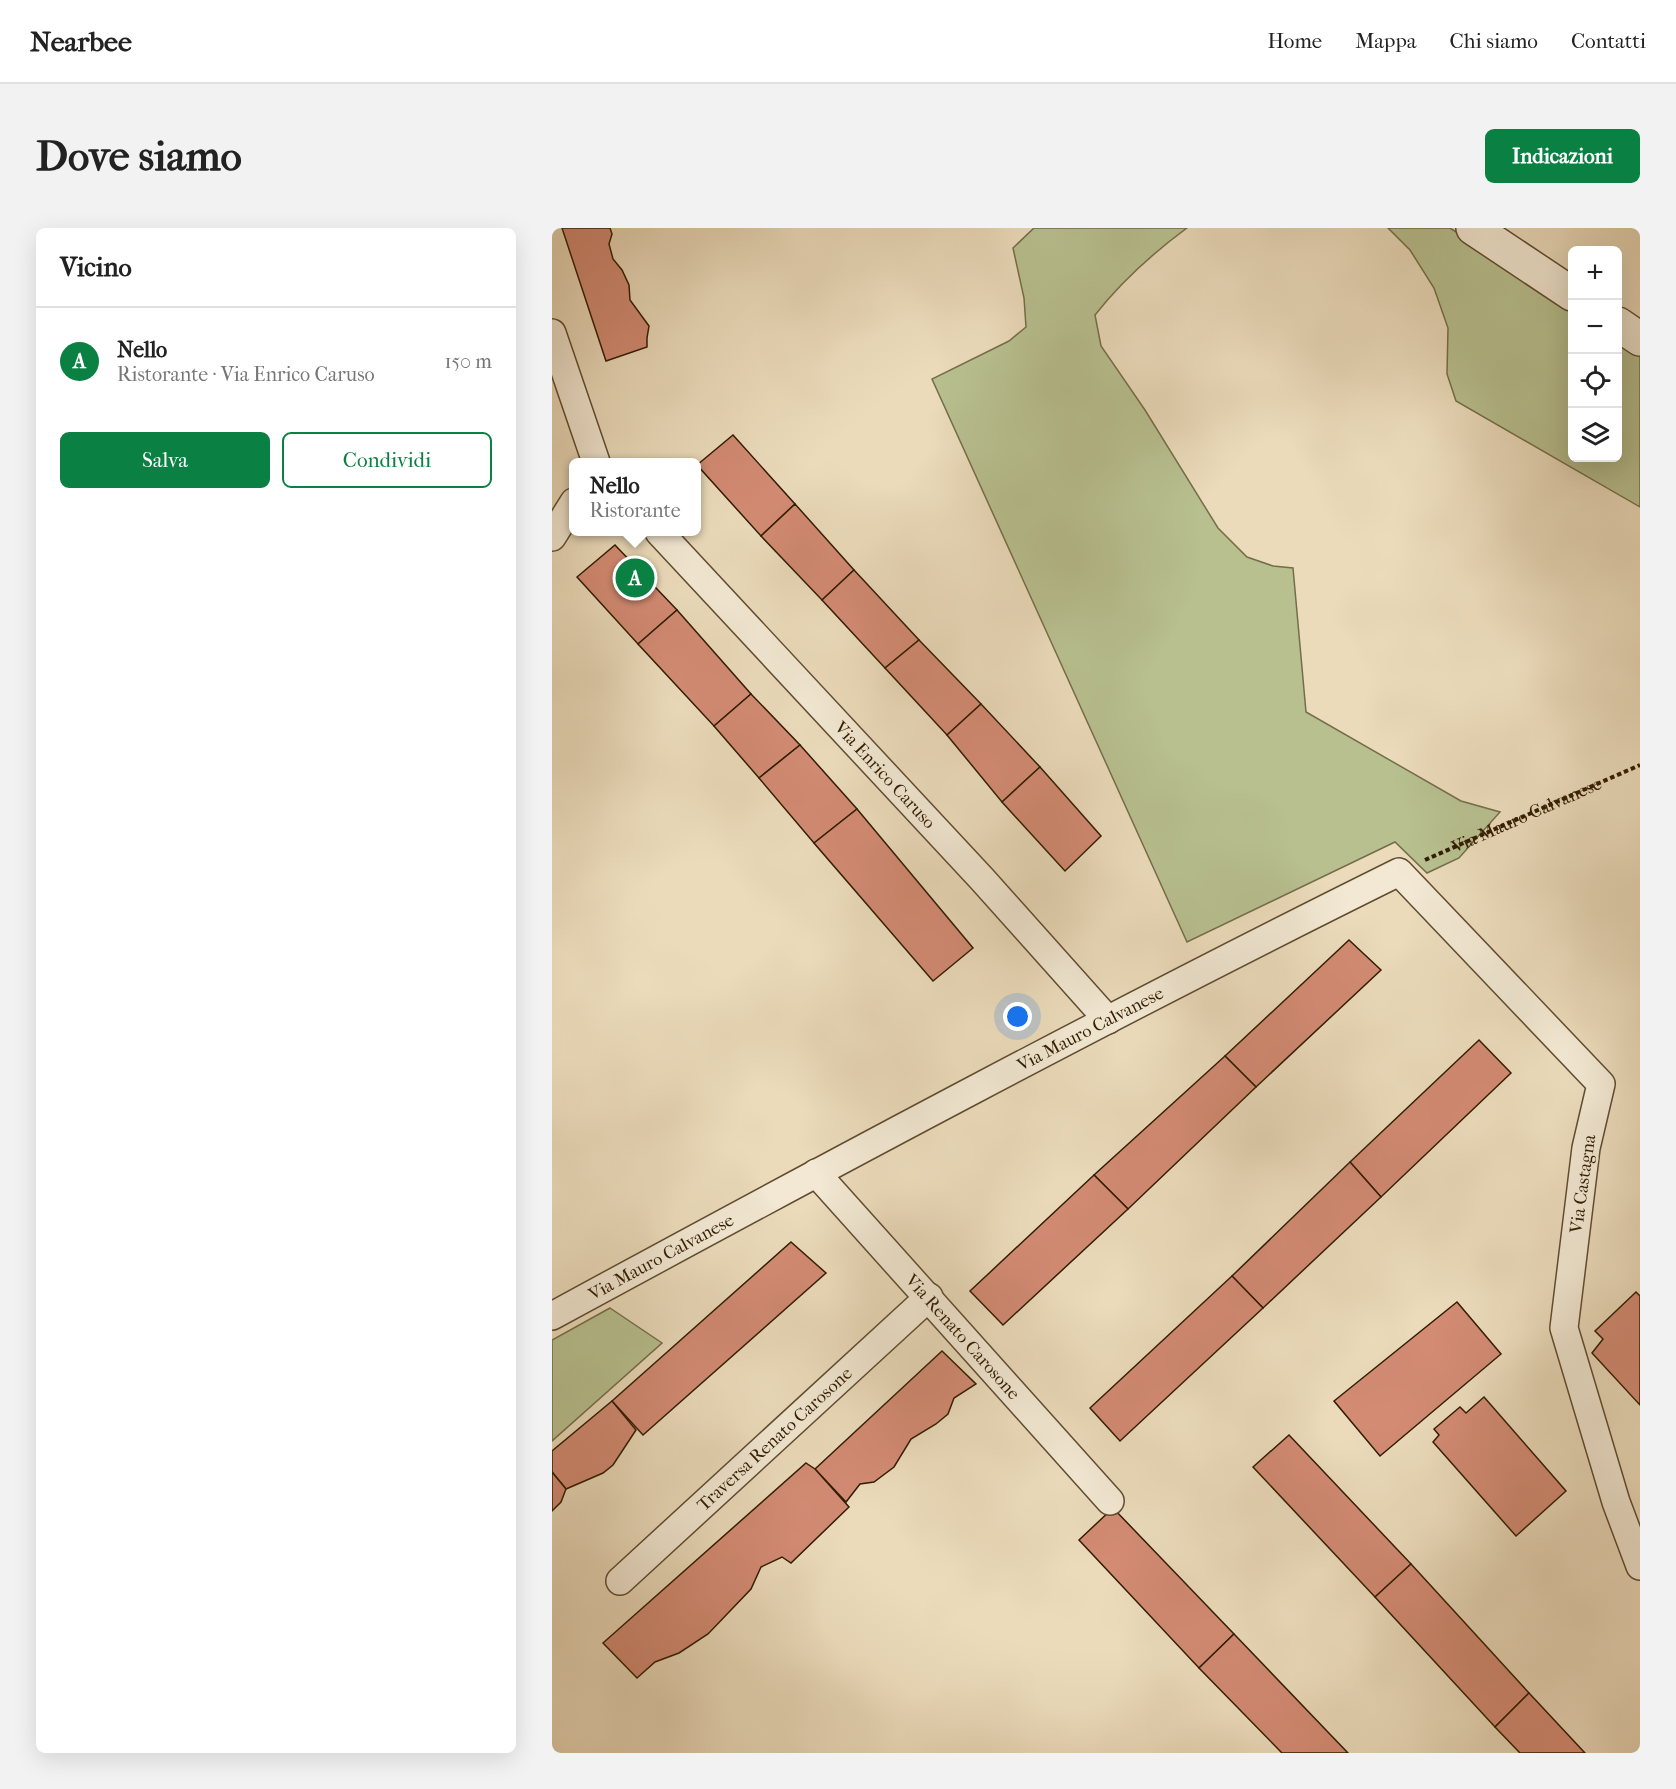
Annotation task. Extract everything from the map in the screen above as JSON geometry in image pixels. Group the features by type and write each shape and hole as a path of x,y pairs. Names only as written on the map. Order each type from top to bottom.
{"street":[{"path":"1473,228 1568,291"},
{"path":"1622,327 1640,339"},
{"path":"552,333 595,458"},
{"path":"552,537 569,509"},
{"name":"Via Enrico Caruso","path":"664,536 982,879 1108,1020"},
{"name":"Via Mauro Calvanese","path":"552,1316 816,1173 1232,955 1399,872"},
{"name":"Via Castagna","path":"1399,872 1601,1084 1586,1148 1564,1328 1616,1502 1640,1566"},
{"name":"Via Renato Carosone","path":"816,1173 1110,1501"},
{"name":"Traversa Renato Carosone","path":"620,1581 929,1297"}],"path":[{"name":"Via Mauro Calvanese","path":"1399,872 1640,765"}],"green space":[{"path":"1034,228 1187,228 1138,268 1095,315 1101,346 1145,410 1218,528 1247,557 1273,566 1293,568 1306,712 1461,801 1500,812 1459,858 1427,873 1395,842 1187,942 932,379 1009,341 1026,327 1024,298 1013,248"},
{"path":"1388,228 1450,228 1568,303 1568,462 1622,462 1622,338 1640,350 1640,507 1456,401 1447,374 1448,328 1434,288 1410,250"},
{"path":"610,1308 662,1343 552,1441 552,1340"}],"building":[{"path":"562,228 610,228 612,234 609,244 613,259 622,270 629,285 630,300 649,326 647,347 606,361"},
{"path":"733,435 795,504 761,536 701,469 701,462"},
{"path":"795,504 854,570 822,600 761,536"},
{"path":"615,545 677,610 638,644 577,577"},
{"path":"854,570 919,640 885,668 822,600"},
{"path":"677,610 751,694 714,726 638,644"},
{"path":"919,640 981,704 947,735 885,668"},
{"path":"751,694 800,745 759,778 714,726"},
{"path":"981,704 1040,767 1002,802 947,735"},
{"path":"800,745 857,809 814,843 759,778"},
{"path":"1040,767 1101,836 1065,871 1002,802"},
{"path":"857,809 973,948 933,981 814,843"},
{"path":"1349,940 1381,970 1256,1087 1225,1056"},
{"path":"1479,1040 1511,1073 1381,1197 1350,1162"},
{"path":"1225,1056 1256,1087 1128,1209 1094,1175"},
{"path":"1350,1162 1381,1197 1263,1308 1232,1276"},
{"path":"1094,1175 1128,1209 1003,1325 970,1291"},
{"path":"791,1242 826,1273 643,1435 612,1401"},
{"path":"1232,1276 1263,1308 1120,1441 1090,1408"},
{"path":"1636,1292 1640,1296 1640,1405 1592,1353 1603,1339 1595,1331"},
{"path":"1457,1302 1501,1354 1380,1456 1334,1401"},
{"path":"942,1351 976,1384 954,1398 948,1414 911,1439 894,1467 874,1482 860,1484 846,1502 815,1469"},
{"path":"1484,1397 1566,1491 1516,1536 1433,1442 1439,1435 1434,1429 1460,1407 1466,1413"},
{"path":"612,1401 636,1430 613,1465 603,1473 566,1489 552,1472 552,1451"},
{"path":"1289,1435 1411,1564 1375,1597 1253,1467"},
{"path":"806,1463 815,1469 849,1507 791,1563 782,1557 761,1567 751,1589 708,1634 679,1653 655,1662 637,1678 603,1643"},
{"path":"552,1472 566,1489 561,1502 552,1511"},
{"path":"1113,1508 1234,1634 1199,1668 1079,1540"},
{"path":"1411,1564 1529,1693 1495,1727 1375,1597"},
{"path":"1234,1634 1348,1753 1282,1753 1199,1668"},
{"path":"1529,1693 1585,1753 1520,1753 1495,1727"}],"place":[{"name":"Nello","path":"635,578"}]}
